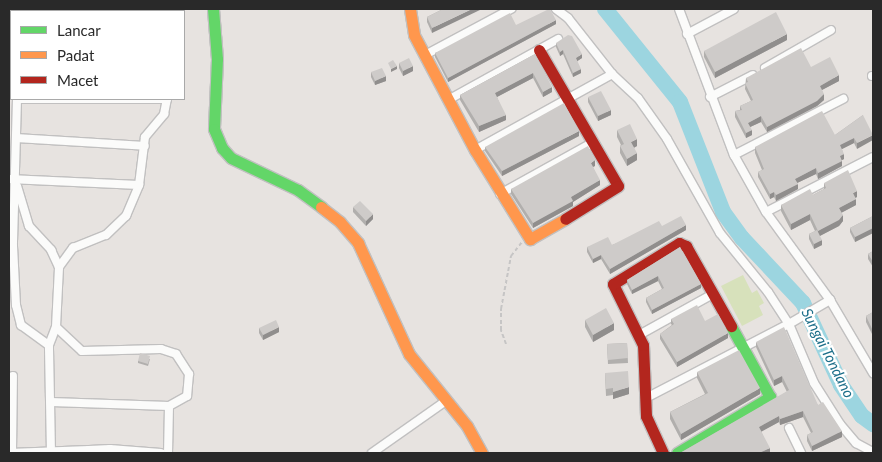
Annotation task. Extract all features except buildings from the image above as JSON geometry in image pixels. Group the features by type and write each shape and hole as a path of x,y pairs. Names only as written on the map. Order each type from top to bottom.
{"street":[{"path":"213,9 218,59 214,129 222,148 231,158 298,190 340,222 366,258 409,354 467,426 482,453"},
{"path":"410,9 412,29 475,150 526,236 536,237 617,190 539,50"},
{"path":"425,55 511,9"},
{"path":"556,9 568,18 612,74 638,98 667,139 720,233 768,292 788,324 814,383 840,424 856,443 873,452"},
{"path":"679,9 710,97 734,155 766,212 830,300 873,373"},
{"path":"687,34 734,9"},
{"path":"710,97 830,30"},
{"path":"448,100 558,39"},
{"path":"475,150 612,74"},
{"path":"734,155 843,98"},
{"path":"17,100 12,179 16,305 21,326 49,344"},
{"path":"59,268 73,248 106,235 126,216 139,185 145,137 164,114 167,100"},
{"path":"16,138 145,146"},
{"path":"500,194 592,143"},
{"path":"766,212 873,157"},
{"path":"12,179 139,185"},
{"path":"12,179 29,226 52,250 59,268 56,327 49,344 51,452"},
{"path":"663,453 648,422 639,335 613,284 679,243 686,246 743,347 769,400 677,453"},
{"path":"639,335 713,294"},
{"path":"646,398 797,320 830,300"},
{"path":"51,402 169,406 187,396 189,374 176,354 161,349 82,351 56,327"},
{"path":"13,376 11,453 161,453"},
{"path":"372,453 447,400"},
{"path":"168,453 169,406"},
{"path":"789,428 801,453"}],"path":[{"path":"506,344 501,330 500,309 511,256 526,236"}],"green space":[{"path":"743,275 752,293 757,290 764,303 759,306 763,315 742,326 721,286"}],"waterway":[{"name":"Sungai Tondano","path":"605,9 680,102 723,212 742,238 803,303 841,385 862,416 873,424"}],"traffic: fast":[{"path":"213,9 217,59 214,129 222,148 231,158 298,190 321,207"},
{"path":"677,453 770,397 731,326"}],"traffic: slow":[{"path":"410,9 414,35 475,150 530,239 565,219"},
{"path":"321,207 340,222 358,243 409,354 467,426 482,453"}],"traffic: jam":[{"path":"539,50 618,186 565,219"},
{"path":"663,453 646,416 643,345 613,284 679,243 686,246 731,326"}]}
